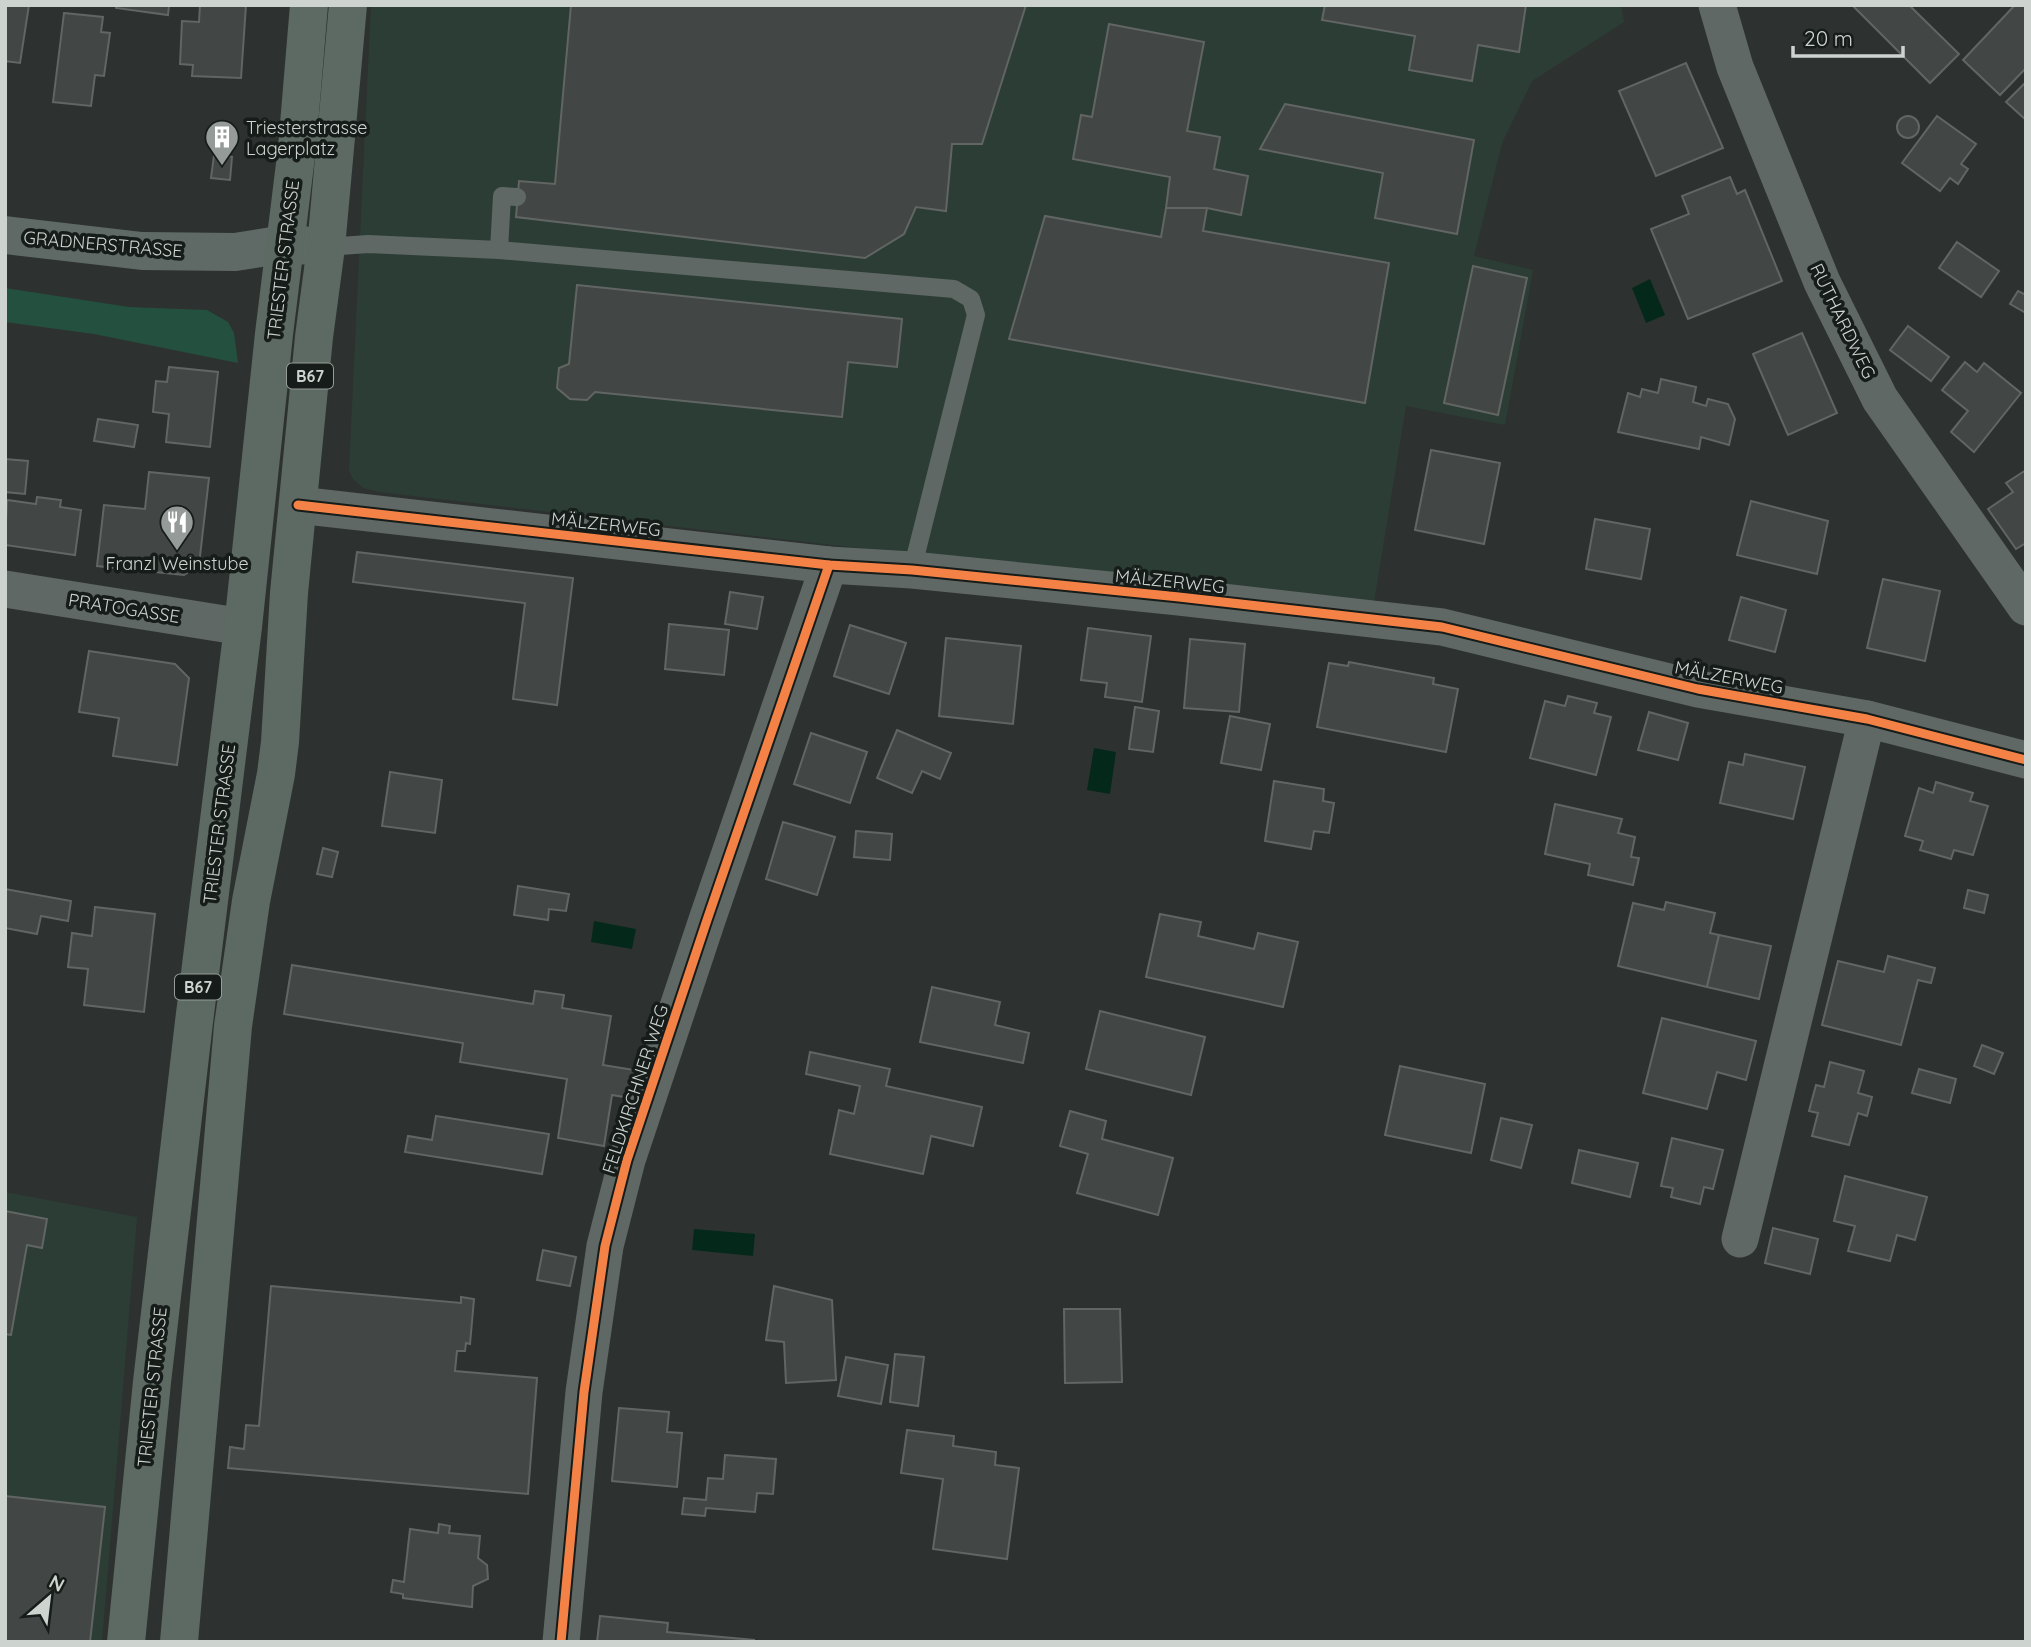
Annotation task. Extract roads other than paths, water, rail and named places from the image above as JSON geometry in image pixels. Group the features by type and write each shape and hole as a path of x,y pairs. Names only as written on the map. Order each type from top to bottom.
{"main road":[{"name":"TRIESTER STRASSE","path":"126,1642 153,1368 243,627 297,148 309,5"},
{"name":"B67","path":"179,1642 233,1026 251,901 277,764 289,593 313,346 326,247 348,5"},
{"name":"GRADNERSTRASSE","path":"5,235 142,251 235,251 285,244 326,247"}],"street":[{"name":"RUTHARDWEG","path":"1717,5 1735,66 1822,282 1880,399 2026,607"},
{"name":"MÄLZERWEG","path":"298,505 829,565 912,570 1405,621 1505,640 1698,689 1867,719 2026,760"},
{"name":"FELDKIRCHNER WEG","path":"561,1642 584,1392 605,1246 627,1160 829,565"},
{"name":"PRATOGASSE","path":"5,589 243,627"},
{"path":"1741,1238 1867,719"}],"lane":[{"path":"499,250 502,196 517,197"},
{"path":"326,247 368,244 499,250 954,289 971,299 976,315 912,570"}],"place":[{"name":"Triesterstrasse Lagerplatz","path":"222,167"},
{"name":"Franzl Weinstube","path":"177,552"}]}
